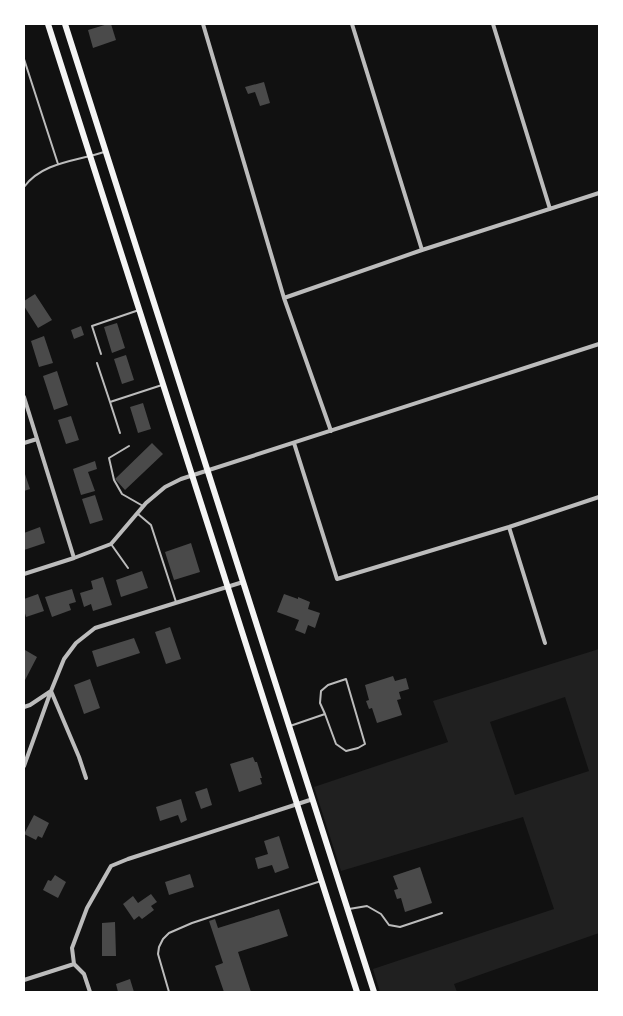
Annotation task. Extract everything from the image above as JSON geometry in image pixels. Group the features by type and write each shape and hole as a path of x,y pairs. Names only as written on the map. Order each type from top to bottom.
{"main road":[{"path":"48,24 357,992"},
{"path":"64,24 374,992"}],"street":[{"path":"203,24 284,298 331,431"},
{"path":"352,24 422,250"},
{"path":"493,24 550,209"},
{"path":"284,298 422,250 599,193"},
{"path":"24,574 111,544 143,506 165,487 192,475 599,344"},
{"path":"24,397 74,558"},
{"path":"24,443 37,439"},
{"path":"294,443 337,579 509,527 599,497"},
{"path":"509,527 545,643"},
{"path":"24,766 64,659 76,643 95,628 243,582"},
{"path":"24,707 30,705 51,691"},
{"path":"51,691 79,757 86,778"},
{"path":"90,992 84,974 74,964 72,948 87,908 111,866 128,859 312,799"},
{"path":"24,980 74,964"}],"lane":[{"path":"24,59 58,164"},
{"path":"24,187 38,172 58,164 105,152"},
{"path":"101,354 92,326 139,310"},
{"path":"97,364 120,433"},
{"path":"110,402 163,384"},
{"path":"129,446 109,458 114,480 122,494 143,506"},
{"path":"137,513 151,525 176,603"},
{"path":"111,544 128,568"},
{"path":"346,679 365,744 358,748 346,751 336,744 325,714 320,703 321,691 328,685 346,679"},
{"path":"289,726 325,714"},
{"path":"169,992 158,954 161,943 169,933 192,923 322,881"},
{"path":"348,910 367,906 381,914 389,925 400,927 442,913"}],"shaded area":[{"path":"599,649 599,933 454,984 457,992 380,992 373,969 554,909 523,817 341,871 314,787 448,742 433,701","holes":["565,697 589,771 515,795 490,722"]}],"building":[{"path":"111,24 116,40 93,48 88,30"},
{"path":"264,82 270,103 260,106 255,92 248,94 245,87"},
{"path":"35,294 52,320 38,328 24,306 24,301"},
{"path":"117,323 125,348 112,353 104,327"},
{"path":"81,326 84,335 74,339 71,330"},
{"path":"44,336 53,363 39,367 31,341"},
{"path":"126,355 134,380 122,384 114,359"},
{"path":"57,371 68,405 54,410 43,376"},
{"path":"143,403 151,429 138,433 130,407"},
{"path":"71,416 79,440 66,444 58,420"},
{"path":"152,443 163,454 125,490 115,479"},
{"path":"95,461 97,469 88,472 95,491 81,495 73,469"},
{"path":"24,471 30,489 24,491"},
{"path":"95,495 103,520 90,524 82,499"},
{"path":"40,527 45,543 24,550 24,533"},
{"path":"191,543 200,572 174,580 165,552"},
{"path":"142,571 148,588 121,597 116,580"},
{"path":"103,577 112,605 93,611 91,604 84,607 80,593 93,589 91,581"},
{"path":"72,589 76,602 69,604 71,610 52,617 45,597"},
{"path":"38,594 44,611 26,617 24,610 24,599"},
{"path":"284,594 298,599 298,597 310,602 308,609 320,613 315,628 308,625 305,634 295,630 299,620 277,612"},
{"path":"170,627 181,659 166,664 155,632"},
{"path":"134,638 140,653 97,667 92,651"},
{"path":"25,650 37,657 24,682 24,652"},
{"path":"393,676 395,681 406,678 409,689 399,692 401,699 397,700 402,715 377,723 372,708 369,709 366,701 369,700 365,685"},
{"path":"90,679 100,708 84,714 74,685"},
{"path":"253,757 255,762 257,762 262,778 260,778 262,784 239,792 230,764"},
{"path":"207,788 212,805 201,809 195,792"},
{"path":"181,799 187,820 181,823 178,815 160,821 156,807"},
{"path":"34,815 49,823 42,838 38,836 36,840 24,834"},
{"path":"279,836 289,868 275,873 272,865 258,869 255,858 268,854 264,841"},
{"path":"420,867 432,903 405,912 401,898 397,899 394,890 398,889 393,876"},
{"path":"190,874 194,887 169,895 165,882"},
{"path":"55,875 66,882 58,898 43,890 48,880 51,881"},
{"path":"151,894 157,902 151,906 154,910 142,919 139,916 134,920 123,904 133,896 138,903"},
{"path":"279,909 288,936 238,952 251,992 224,992 215,966 223,963 209,921 215,919 218,928"},
{"path":"115,922 116,956 102,956 102,923"},
{"path":"130,979 134,992 118,992 116,984"}]}
